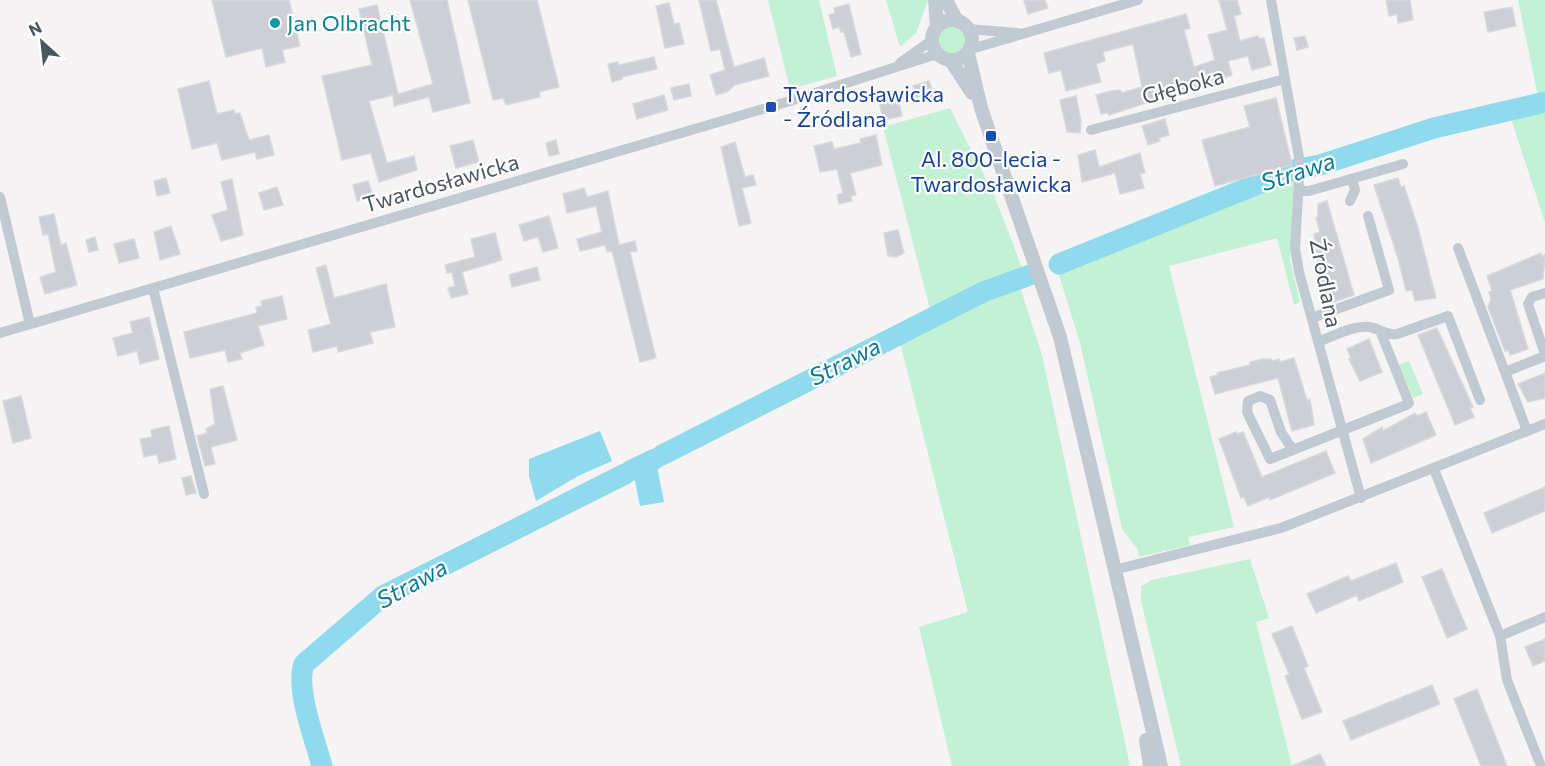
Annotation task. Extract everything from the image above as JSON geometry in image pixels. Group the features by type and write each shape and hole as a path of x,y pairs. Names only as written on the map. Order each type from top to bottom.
{"street":[{"path":"935,0 934,33 937,54 951,61 981,108"},
{"path":"946,0 957,21"},
{"path":"951,61 960,59 970,51 1024,33 1138,0"},
{"name":"Źródlana","path":"1271,0 1300,163 1295,248 1311,318 1361,498"},
{"path":"934,33 948,20 957,21 969,29 1024,33"},
{"path":"969,29 973,39 970,51 981,108 1054,316 1161,766"},
{"name":"Twardosławicka","path":"893,69 934,33"},
{"name":"Twardosławicka","path":"0,333 893,69 937,54"},
{"name":"Głęboka","path":"1091,130 1285,79"},
{"path":"1299,191 1309,191 1402,164"},
{"path":"1350,201 1355,190 1352,179"},
{"path":"0,197 30,324"},
{"path":"1311,318 1389,290 1368,216"},
{"path":"1458,248 1527,431"},
{"path":"153,288 204,494"},
{"path":"1505,372 1545,355 1540,324 1528,301 1545,292"},
{"path":"1318,342 1353,328 1374,328 1381,333 1397,334 1442,316 1450,317 1480,400"},
{"path":"1293,450 1281,432 1270,400 1260,396 1248,401 1247,412 1268,458 1272,459 1409,403 1381,333"},
{"path":"1114,570 1267,533 1545,424"},
{"path":"1434,469 1500,636 1507,680 1541,759"},
{"path":"1500,636 1545,617"},
{"path":"1132,646 1150,766"}],"green space":[{"path":"768,0 819,0 837,76 790,89"},
{"path":"886,0 928,0 916,33 900,47"},
{"path":"1518,0 1545,0 1545,99 1540,100 1538,96"},
{"path":"952,25 962,29 966,39 962,49 952,53 942,49 938,39 942,29"},
{"path":"1545,106 1545,222 1509,113"},
{"path":"950,108 994,195 1024,273 931,313 883,127"},
{"path":"1294,178 1290,260 1300,302 1294,305 1277,238 1169,266 1234,527 1188,537 1190,545 1139,557 1138,550 1122,529 1080,343 1058,272"},
{"path":"1020,287 1042,355 1130,766 952,766 919,627 968,612 900,342 982,300"},
{"path":"1409,361 1423,394 1413,398 1399,365"},
{"path":"1250,559 1269,618 1256,622 1292,766 1181,766 1141,601 1141,586 1152,580"}],"water":[{"path":"600,431 612,461 578,476 536,501 529,476 529,459"},
{"path":"657,466 664,502 640,506 634,476"}],"building":[{"path":"212,0 289,0 300,46 282,50 285,62 266,67 262,48 226,57"},
{"path":"410,0 447,0 470,103 433,112 429,97 394,106 393,95 369,101 387,163 414,156 417,170 379,182 371,153 342,160 322,76 372,65 359,9 377,5 398,94 433,84"},
{"path":"468,0 537,0 559,87 539,92 540,97 506,105 503,98 493,100"},
{"path":"699,0 716,0 734,67 764,58 769,76 735,85 727,92 716,95 710,75 725,70 720,49 711,51"},
{"path":"1024,0 1045,0 1048,8 1028,14"},
{"path":"1219,0 1237,0 1241,14 1234,16 1240,41 1258,36 1259,39 1264,38 1271,65 1252,70 1248,56 1228,61 1232,75 1109,115 1108,113 1101,114 1096,95 1120,90 1121,93 1142,87 1133,44 1103,52 1105,61 1096,64 1101,82 1066,91 1061,70 1049,73 1044,53 1186,14 1190,28 1184,30 1194,67 1215,60 1208,35 1227,30"},
{"path":"1386,0 1410,0 1413,20 1398,23 1397,14 1389,16"},
{"path":"669,3 674,24 679,23 684,44 665,48 656,6"},
{"path":"849,4 861,54 851,57 844,32 841,32 839,27 833,29 829,15 835,13 834,8"},
{"path":"1512,7 1516,26 1488,32 1484,12"},
{"path":"1305,36 1308,47 1297,50 1294,38"},
{"path":"654,57 657,69 622,77 612,82 608,64 618,62 619,65"},
{"path":"209,81 217,114 234,110 235,114 240,113 249,140 269,135 274,155 257,159 255,152 222,160 217,143 192,149 178,89"},
{"path":"929,81 934,96 917,101 913,86"},
{"path":"689,84 691,96 674,100 671,88"},
{"path":"664,95 668,110 637,119 633,104"},
{"path":"1076,96 1081,121 1080,133 1067,132 1060,100"},
{"path":"898,97 902,116 883,120 879,101"},
{"path":"1276,98 1292,165 1215,186 1202,140 1250,127 1244,106"},
{"path":"1165,119 1169,135 1148,145 1142,126"},
{"path":"876,135 882,165 850,173 856,195 851,196 852,201 839,204 837,195 843,193 837,169 820,172 814,146 832,142 834,149 861,143 860,139"},
{"path":"473,140 479,162 456,168 450,146"},
{"path":"556,140 559,154 549,156 546,143"},
{"path":"735,142 745,177 753,175 756,185 742,188 751,223 739,226 721,147"},
{"path":"1095,150 1099,167 1140,153 1145,173 1140,174 1144,188 1120,194 1115,173 1082,182 1078,155"},
{"path":"166,178 170,193 157,196 154,181"},
{"path":"1398,178 1401,187 1404,186 1418,228 1436,298 1415,301 1412,290 1406,291 1398,258 1374,185"},
{"path":"232,179 243,235 221,241 212,215 228,210 221,182"},
{"path":"368,181 373,196 357,201 353,185"},
{"path":"277,187 283,205 264,210 259,193"},
{"path":"584,188 587,197 608,191 619,245 635,241 637,251 630,252 656,358 640,362 612,251 607,252 605,245 580,251 577,239 602,232 596,206 567,213 563,194"},
{"path":"1327,201 1354,295 1328,304 1320,277 1314,234 1320,232 1316,218 1318,217 1318,204"},
{"path":"54,214 61,245 66,243 77,285 45,294 40,277 56,272 48,234 43,235 39,217"},
{"path":"549,216 558,248 543,252 538,237 524,241 519,225"},
{"path":"171,226 180,254 160,260 154,232"},
{"path":"898,230 904,253 896,257 888,256 884,233"},
{"path":"495,233 502,260 462,272 468,294 451,298 448,288 455,286 452,272 447,273 445,265 475,257 471,239"},
{"path":"95,237 98,250 89,252 86,240"},
{"path":"134,239 139,258 119,263 114,244"},
{"path":"1541,253 1542,256 1545,255 1543,279 1510,290 1528,349 1510,355 1508,350 1505,351 1488,307 1491,299 1489,292 1492,291 1487,276"},
{"path":"326,265 334,298 386,284 395,327 370,332 373,343 338,352 337,346 313,352 308,330 331,324 316,268"},
{"path":"537,267 540,280 512,287 509,275"},
{"path":"282,296 287,319 258,326 264,345 240,353 242,359 228,362 225,350 190,358 184,332 257,313 256,307 262,306 261,301"},
{"path":"149,317 159,359 140,364 137,351 118,356 113,338 133,333 130,322"},
{"path":"1437,328 1473,407 1470,408 1474,417 1455,425 1418,335"},
{"path":"1369,339 1382,372 1360,381 1349,359 1351,358 1347,349"},
{"path":"1294,358 1307,400 1310,399 1314,425 1292,431 1278,378 1215,394 1210,377 1218,375 1217,373 1250,365 1250,362 1262,359 1272,361 1279,359 1280,362"},
{"path":"1545,373 1545,398 1528,402 1518,384"},
{"path":"223,386 237,440 211,447 215,464 205,466 197,436 207,433 206,429 215,424 210,389"},
{"path":"21,396 31,438 13,443 3,401"},
{"path":"1426,412 1436,435 1371,463 1363,439 1382,427 1383,431 1415,413 1417,416"},
{"path":"169,426 176,459 159,463 157,454 144,457 140,439 152,437 151,430"},
{"path":"1236,432 1237,434 1243,432 1262,477 1326,451 1335,473 1270,500 1269,497 1248,506 1244,497 1241,498 1219,439"},
{"path":"191,476 196,493 186,495 182,478"},
{"path":"1545,487 1545,511 1492,533 1484,513"},
{"path":"1396,563 1403,582 1359,601 1357,595 1316,613 1307,594 1348,576 1351,581"},
{"path":"1442,569 1467,629 1447,638 1422,577"},
{"path":"1292,626 1308,666 1304,668 1322,712 1302,719 1285,676 1289,674 1272,634"},
{"path":"1545,639 1545,661 1533,666 1525,647"},
{"path":"1432,685 1440,704 1351,740 1343,721"},
{"path":"1477,689 1507,766 1481,766 1454,699"},
{"path":"1320,754 1326,766 1292,766"}],"waterway":[{"name":"Strawa","path":"1059,264 1293,170 1320,165 1434,128 1545,102"},
{"name":"Strawa","path":"662,455 983,292 1030,275"},
{"name":"Strawa","path":"630,471 655,459"},
{"name":"Strawa","path":"322,766 304,700 302,686 304,664 383,596 625,474"}],"place":[{"name":"Jan Olbracht","path":"275,23"},
{"name":"Twardosławicka - Źródlana","path":"771,107"},
{"name":"Al. 800-lecia - Twardosławicka","path":"991,136"}]}
